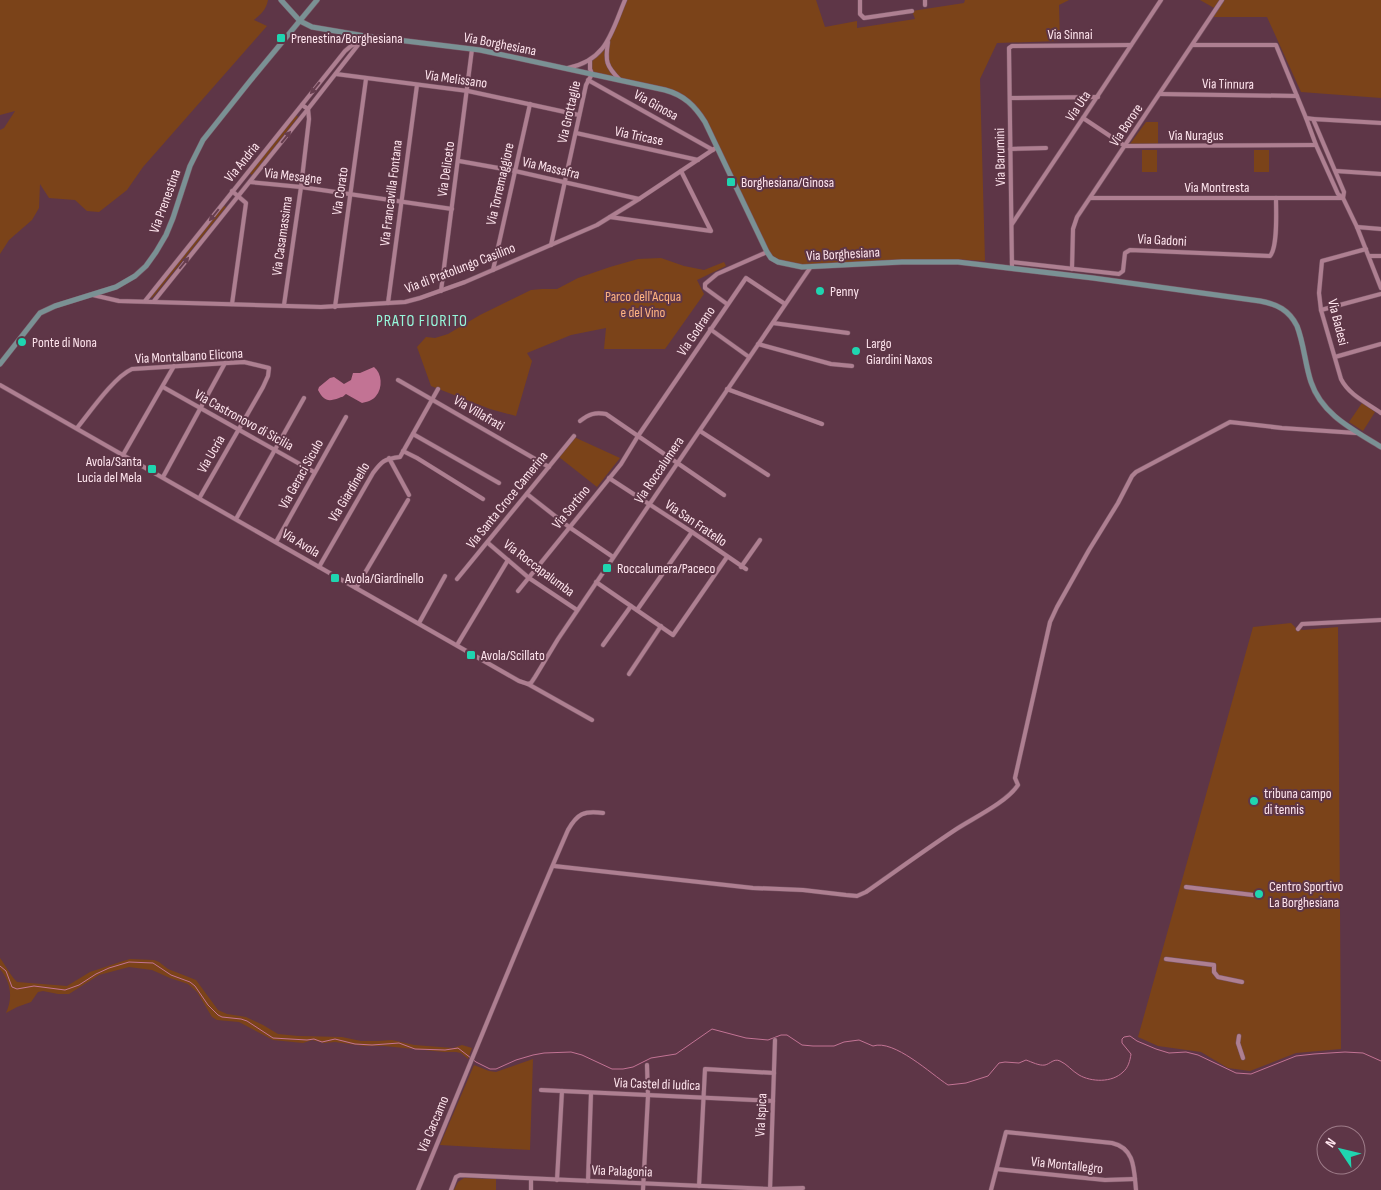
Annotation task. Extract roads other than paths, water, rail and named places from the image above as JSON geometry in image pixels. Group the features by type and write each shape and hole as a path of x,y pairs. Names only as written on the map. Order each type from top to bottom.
{"street":[{"path":"281,0 300,20"},
{"name":"Via Prenestina","path":"0,364 41,312 114,288 136,276 148,264 166,235 190,166 201,143 317,0"},
{"path":"620,80 608,66 606,55 609,40 625,0"},
{"path":"860,0 860,14 864,18 912,11"},
{"name":"Via Uta","path":"1012,224 1161,0"},
{"name":"Via Borore","path":"1072,269 1074,226 1077,217 1222,0"},
{"name":"Via Borghesiana","path":"300,20 312,27 365,36 472,49 592,74 604,73 620,80 678,94 688,101 701,116 715,149 767,252 773,259 781,263 810,268 884,263 940,262 1012,265 1251,300 1278,306 1291,315 1297,326 1311,380 1318,398 1334,416 1381,447"},
{"name":"Via Andria","path":"154,301 365,36"},
{"path":"567,68 590,61 600,53 609,40"},
{"name":"Via Andria","path":"144,301 347,49 361,41"},
{"name":"Via Sinnai","path":"1010,47 1131,45"},
{"path":"1193,45 1276,45 1316,145 1338,194 1343,198 1357,227 1381,288"},
{"name":"Via Barumini","path":"1010,47 1012,265"},
{"name":"Via Deliceto","path":"441,291 472,49"},
{"path":"590,61 592,74"},
{"path":"604,73 608,66"},
{"name":"Via Melissano","path":"330,70 336,74 468,91 579,115"},
{"name":"Via Grottaglie","path":"551,245 579,115 588,80 592,74"},
{"name":"Via Corato","path":"335,307 366,78"},
{"name":"Via Ginosa","path":"588,80 715,149"},
{"name":"Via Francavilla Fontana","path":"388,303 417,85"},
{"name":"Via Tinnura","path":"1160,94 1297,96"},
{"path":"1010,98 1098,97"},
{"name":"Via Torremaggiore","path":"493,270 530,104"},
{"path":"302,105 308,109"},
{"name":"Via Casamassima","path":"284,305 301,187 309,119 308,109"},
{"path":"1083,118 1125,146"},
{"path":"1306,118 1381,123"},
{"path":"1313,118 1344,192 1343,198"},
{"name":"Via Tricase","path":"576,133 698,160"},
{"name":"Via Nuragus","path":"1125,146 1316,145"},
{"path":"1010,149 1046,148"},
{"name":"Via di Pratolungo Casilino","path":"93,295 116,300 335,307 408,302 493,270 588,229 639,199 715,149"},
{"name":"Via Massafra","path":"459,160 639,199"},
{"path":"610,217 711,230 681,171"},
{"path":"1336,171 1381,174"},
{"name":"Via Mesagne","path":"250,182 301,187 452,209"},
{"path":"232,191 246,203 232,304"},
{"name":"Via Montresta","path":"1091,198 1343,198"},
{"name":"Via Gadoni","path":"1012,265 1120,274 1123,271 1125,253 1130,250 1270,256 1273,251 1275,235 1276,198"},
{"path":"1357,227 1381,229"},
{"name":"Via Badesi","path":"1366,249 1322,261 1319,294 1321,310 1341,379 1346,388 1381,412"},
{"path":"727,304 705,288 705,284 718,274 767,252"},
{"path":"1368,256 1381,256"},
{"name":"Via Roccalumera","path":"528,684 531,683 557,639 810,268"},
{"name":"Via Godrano","path":"638,436 746,278 786,304"},
{"path":"1321,310 1381,294"},
{"path":"773,322 848,333"},
{"path":"710,329 749,357"},
{"path":"758,344 831,364 852,366"},
{"path":"1335,357 1381,344"},
{"path":"162,477 225,362"},
{"name":"Via Montalbano Elicona","path":"77,428 114,384 126,372 132,369 225,362 244,362 269,368"},
{"path":"123,455 175,366"},
{"name":"Via Ucria","path":"200,498 263,387 269,368"},
{"name":"Via Villafrati","path":"398,380 548,467"},
{"name":"Via Avola","path":"0,385 457,646 592,720"},
{"name":"Via Castronovo di Sicilia","path":"163,387 314,472"},
{"path":"438,389 403,451 483,499"},
{"path":"727,389 822,424"},
{"path":"236,519 304,398"},
{"path":"580,421 596,412 606,414 724,494"},
{"name":"Via Geraci Siculo","path":"276,542 346,417"},
{"path":"554,866 753,888 803,890 846,896 857,896 866,892 955,830 1000,802 1014,791 1018,785 1015,778 1050,622 1086,554 1118,503 1134,473 1230,422 1282,428 1359,433"},
{"path":"700,431 768,475"},
{"path":"413,434 499,483"},
{"name":"Via Santa Croce Camerina","path":"457,580 574,436"},
{"name":"Via Sortino","path":"518,591 624,459 638,436"},
{"name":"Via Giardinello","path":"319,567 372,473 381,462 390,458 400,457 403,451"},
{"path":"390,458 409,494"},
{"name":"Via San Fratello","path":"609,478 744,568 760,540"},
{"path":"527,494 613,557"},
{"path":"356,588 408,500"},
{"path":"637,610 692,532"},
{"name":"Via Roccapalumba","path":"488,542 529,578 577,610"},
{"path":"596,582 674,635 727,557"},
{"path":"457,646 508,560"},
{"path":"419,623 445,576"},
{"path":"603,645 631,606"},
{"path":"1298,629 1302,624 1381,620"},
{"path":"629,674 662,626"},
{"name":"Via Caccamo","path":"418,1190 498,994 568,830 575,818 580,814 603,813"},
{"path":"1186,887 1254,895"},
{"path":"1166,960 1214,966 1214,972 1218,978 1242,982"},
{"path":"1239,1036 1238,1043 1243,1058"},
{"name":"Via Ispica","path":"770,1190 775,1040"},
{"path":"643,1190 648,1096 647,1065"},
{"path":"699,1186 704,1069 774,1073"},
{"name":"Via Castel di Iudica","path":"540,1090 773,1101"},
{"path":"557,1180 562,1091"},
{"path":"588,1181 591,1092"},
{"path":"991,1190 1006,1132 1118,1144 1124,1147 1130,1154 1136,1190"},
{"name":"Via Montallegro","path":"997,1169 1106,1180 1135,1179"},
{"name":"Via Palagonia","path":"451,1190 457,1176 460,1175 713,1188 770,1190 803,1188"},
{"path":"531,1190 532,1179"}],"waterway":[{"path":"0,966 6,971 12,987 17,989 34,986 65,990 79,985 109,968 129,962 153,963 171,975 190,982 218,1015 247,1021 273,1038 314,1039 322,1042 335,1039 355,1044 372,1045 399,1043 415,1049 445,1050 458,1048 476,1062 490,1069 496,1069 533,1055 571,1052 612,1069 623,1069 633,1067 651,1058 676,1054 712,1029 746,1038 768,1040 781,1035 787,1035 802,1045 834,1046 844,1042 859,1040 873,1046 882,1045 901,1052 948,1085 966,1083 988,1076 999,1063 1019,1063 1026,1060 1043,1065 1058,1060 1084,1077 1095,1080 1107,1080 1118,1076 1126,1068 1131,1054 1122,1043 1122,1039 1130,1036 1137,1041 1169,1053 1186,1052 1198,1055 1236,1073 1251,1074 1296,1056 1314,1054 1363,1053 1381,1061"}],"place":[{"name":"Prenestina/Borghesiana","path":"281,38"},
{"name":"Borghesiana/Ginosa","path":"731,182"},
{"name":"Penny","path":"820,291"},
{"name":"Ponte di Nona","path":"22,342"},
{"name":"Largo Giardini Naxos","path":"856,351"},
{"name":"Avola/Santa Lucia del Mela","path":"152,469"},
{"name":"Roccalumera/Paceco","path":"607,568"},
{"name":"Avola/Giardinello","path":"335,578"},
{"name":"Avola/Scillato","path":"471,655"},
{"name":"tribuna campo di tennis","path":"1254,801"},
{"name":"Centro Sportivo La Borghesiana","path":"1259,894"}],"district":[{"name":"PRATO FIORITO","path":"422,321"}],"park label":[{"name":"Parco dell'Acqua e del Vino","path":"643,304"}]}
